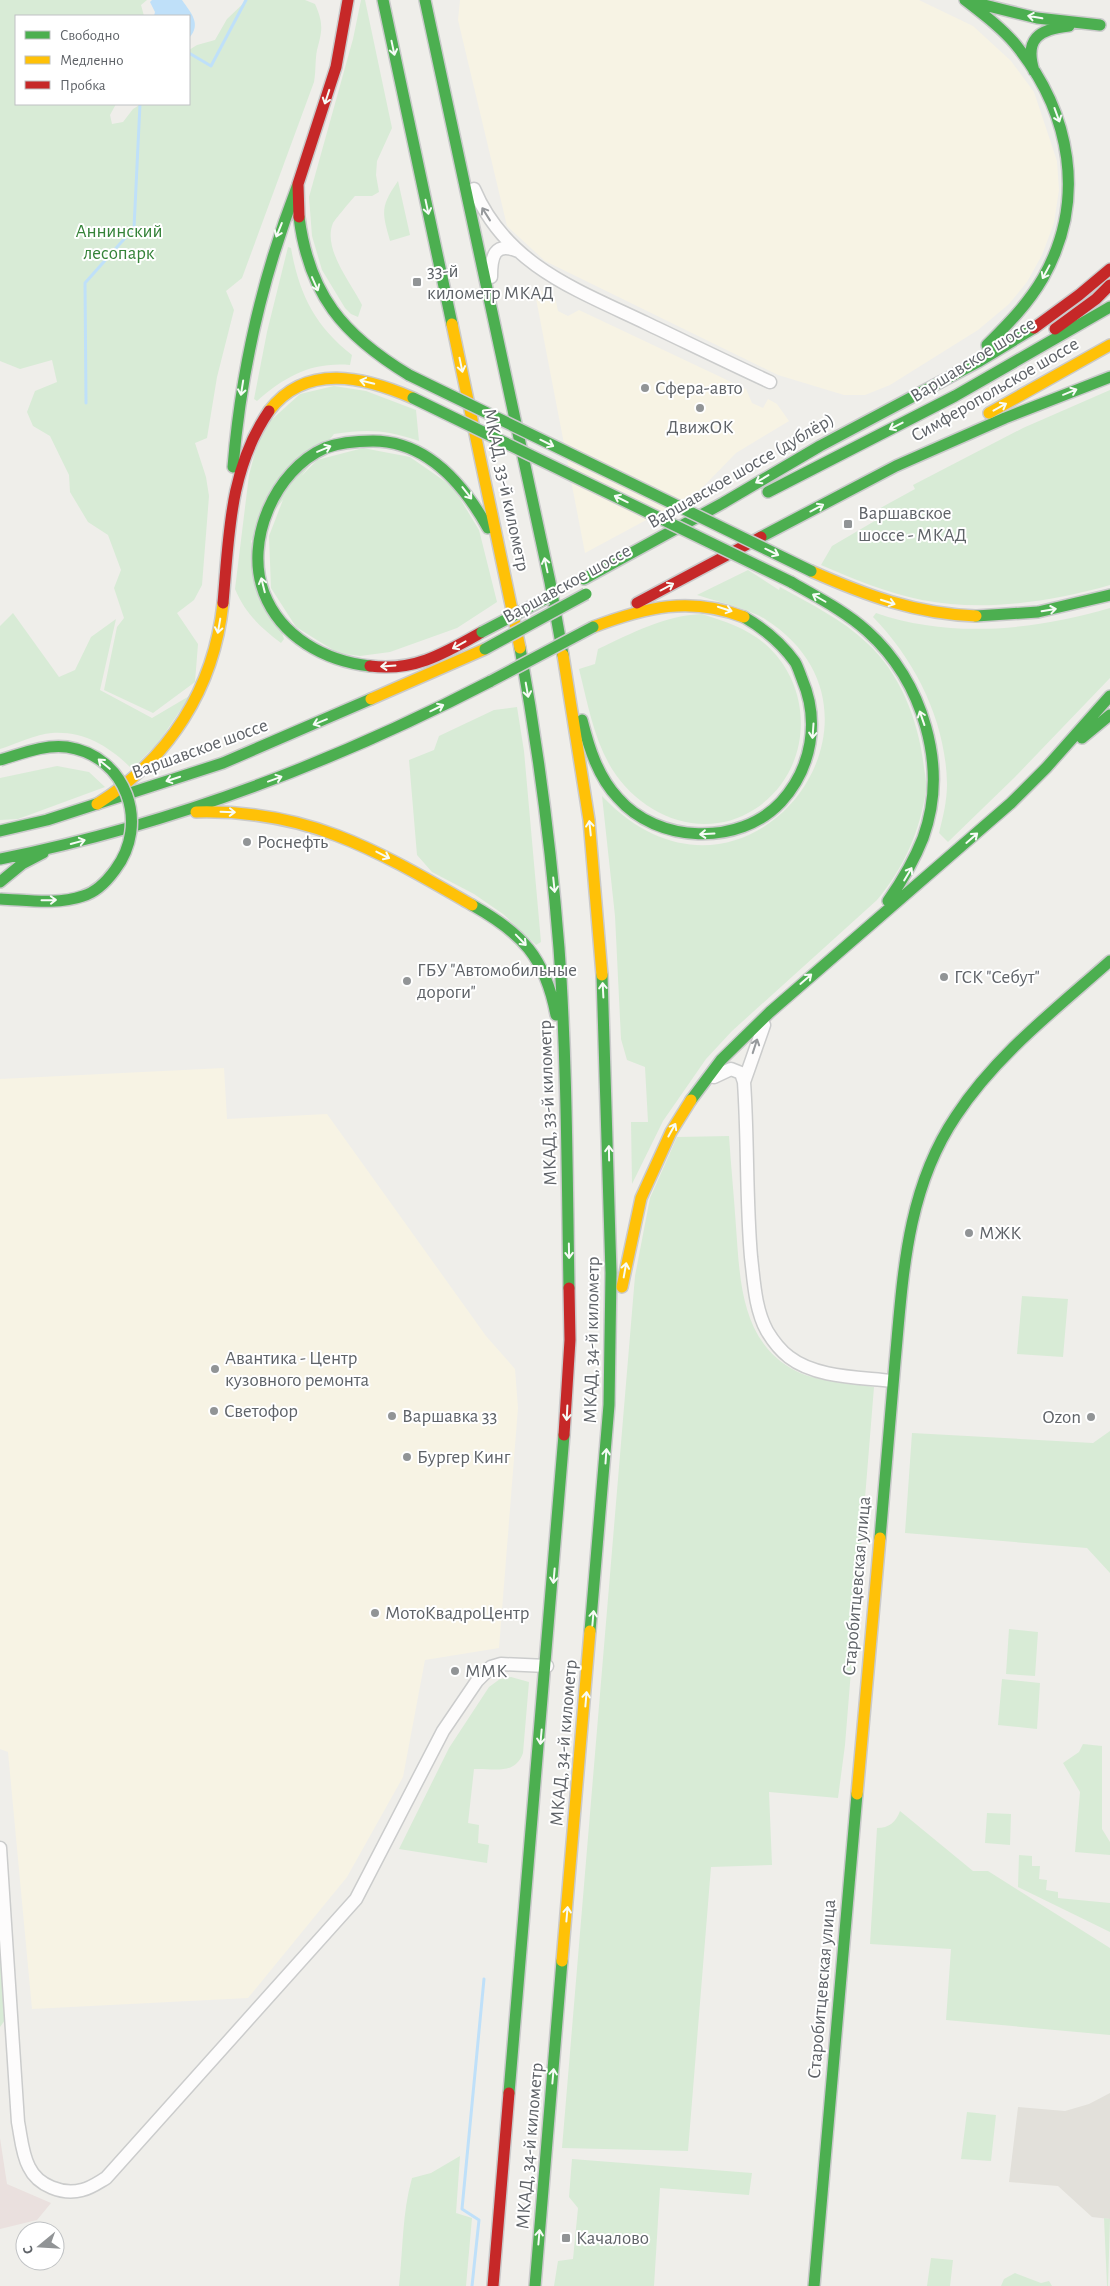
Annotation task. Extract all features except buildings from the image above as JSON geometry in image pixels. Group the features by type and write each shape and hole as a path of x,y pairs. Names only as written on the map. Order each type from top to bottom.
{"main road":[{"path":"97,804 122,790 165,747 200,691 212,660 219,629 230,523 234,447 245,368 260,294 276,237 298,185 332,83 348,0"},
{"name":"МКАД, 33-й километр","path":"383,0 509,590 530,706 548,825 559,948 568,1202"},
{"name":"МКАД, 33-й километр","path":"425,0 496,327 560,636 580,754 596,883 604,1009 610,1201"},
{"path":"965,0 1004,12 1064,22 1105,25"},
{"path":"951,376 1010,324 1042,280 1062,238 1069,193 1066,146 1050,96 1017,46 996,25 965,0"},
{"path":"440,14 441,54 450,112"},
{"path":"1035,72 1029,59 1030,47 1037,36 1048,29 1059,26 1105,25"},
{"path":"298,185 302,244 309,270 319,292 332,314 348,333 388,364 409,376 810,571 889,603 937,613 1017,614 1074,606 1110,595"},
{"name":"Варшавское шоссе (дублёр)","path":"355,707 482,632 724,502 800,456 951,376 1048,319 1110,269"},
{"name":"Варшавское шоссе","path":"681,540 750,501 955,396 1044,337 1096,299 1110,285"},
{"name":"Симферопольское шоссе","path":"955,396 1110,307"},
{"name":"Симферопольское шоссе","path":"896,466 1110,345"},
{"path":"230,523 239,474 249,441 267,412 278,400 296,387 314,380 333,377 352,378 370,382 413,398 791,582 840,609 876,639 903,675 922,717 930,742 935,786 927,833 910,872 867,926"},
{"path":"0,859 48,850 108,834 301,770 408,722 491,681 896,466 1005,418 1110,377"},
{"path":"436,658 384,667 359,666 336,661 313,650 292,634 274,614 263,589 258,563 261,535 267,510 278,486 295,468 313,453 338,443 366,439 392,442 414,450 437,463 458,480 476,504 490,532 509,590"},
{"name":"Варшавское шоссе","path":"4,830 97,804 223,763 485,649 591,591"},
{"path":"560,636 585,732 600,771 616,796 643,819 680,833 721,833 741,828 759,820 786,796 806,761 813,739 814,719 811,697 804,675 793,656 777,639 743,616 702,603 653,606 593,627"},
{"path":"1046,768 1110,696"},
{"path":"609,1405 619,1303 630,1240 641,1198 671,1132 701,1084 727,1054 770,1012 867,926 904,898 1046,768 1110,715"},
{"path":"0,760 54,747 74,749 97,758 115,774 126,791 132,811 134,833 129,852 119,868 103,884 86,895 71,899 0,899"},
{"path":"179,811 263,815 290,820 350,839 433,881 500,922 523,942 542,969 554,1005 565,1078"},
{"path":"0,882 22,864 48,850"},
{"name":"Старобитцевская улица","path":"814,2286 892,1381 909,1232 927,1172 940,1142 958,1113 990,1074 1110,961"},
{"name":"МКАД, 34-й километр","path":"535,2286 609,1405 612,1341 610,1201"},
{"name":"МКАД, 34-й километр","path":"493,2286 547,1666 567,1403 570,1340 568,1202"}],"street":[{"path":"455,138 482,206 496,230 546,274 770,382"},
{"path":"496,327 491,290 491,263 494,253 501,248 509,247 518,250"},
{"path":"982,358 1044,337 1099,313"},
{"path":"744,1082 758,1037 770,1012"},
{"path":"701,1084 731,1069 741,1073 744,1082 747,1208 753,1270 760,1312 767,1330 777,1346 790,1358 805,1366 824,1371 892,1381"},
{"path":"0,1848 18,2122 24,2153 30,2169 40,2180 53,2188 69,2192 84,2190 106,2178 356,1899 443,1731 477,1681 491,1667 501,1664 547,1666"},
{"path":"0,1917 5,1937"}],"shaded area":[{"path":"460,0 919,0 973,26 1011,61 1034,92 1057,161 1059,190 1054,223 1042,255 1027,282 1009,304 978,330 890,385 865,395 844,395 778,375 545,261 507,226 458,20"},
{"path":"534,288 555,297 558,311 568,316 579,310 746,389 752,403 763,408 768,399 777,404 789,421 736,453 698,492 585,553"},
{"path":"224,1068 227,1119 327,1114 486,1336 515,1369 518,1408 499,1648 425,1660 403,1777 347,1877 248,1998 32,2009 8,1752 0,1749 0,1079"},
{"path":"1110,2093 1110,2219 1092,2217 1058,2186 1009,2182 1018,2107 1065,2111 1089,2104"},
{"path":"0,2138 7,2184 51,2203 37,2220 15,2221 15,2225 0,2229"}],"green space":[{"name":"Аннинский лесопарк","path":"0,0 147,0 141,5 144,15 15,15 15,105 115,105 110,115 112,124 123,122 133,109 139,105 190,105 190,49 197,45 215,40 227,19 247,0 305,0 315,4 320,17 321,32 316,54 314,82 242,278 226,291 234,310 217,377 207,438 195,443 206,477 209,496 202,585 194,600 177,613 198,644 195,682 153,713 104,690 117,627 124,618 114,588 121,570 108,535 88,522 70,492 69,475 50,436 33,426 27,412 35,391 57,382 52,360 20,369 0,361"},
{"path":"361,0 365,0 392,128 377,161 376,175 379,192 372,196 355,196 333,223 331,233 331,244 335,255 362,305 358,317 351,314 345,308 322,270 312,236 309,197 353,39"},
{"path":"398,181 410,235 390,241 384,210 388,197"},
{"path":"288,247 291,248 299,280 311,308 328,333 352,355 350,365 311,368 278,384 257,401 254,399 267,332"},
{"path":"334,386 366,391 416,410 419,441 377,431 334,434 251,541 284,639 281,643 254,619 243,605 235,589 249,475 257,445 269,422 300,394"},
{"path":"1110,390 1110,585 1041,600 993,605 969,605 922,600 896,594 821,565 832,546 878,519 875,511 915,489 913,485 1023,428"},
{"path":"363,448 410,457 453,487 479,530 497,602 457,628 390,652 360,656 338,653 296,627 271,588 269,536 286,492 317,460"},
{"path":"748,570 779,590 780,587 825,612 857,634 879,655 899,684 913,716 922,751 926,790 915,834 903,862 887,888 877,900 732,1031 706,1059 663,1121 632,1184 631,1122 648,1122 645,1067 627,1060 621,1039 615,916 602,796 656,835 709,845 756,831 794,800 818,757 824,709 808,661 765,619 697,595"},
{"path":"1110,608 1110,678 1015,777 948,842 939,833 946,803 947,784 941,738 934,716 926,694 903,653 873,617 876,613 934,626 963,629 993,628 1052,622"},
{"path":"13,613 59,677 75,670 91,637 116,619 100,690 152,718 191,695 158,743 132,769 106,747 86,738 64,733 52,733 33,737 0,749 0,626"},
{"path":"702,614 742,629 764,643 781,661 793,682 799,705 801,728 797,751 788,773 774,793 755,809 735,819 695,824 657,811 640,800 625,786 612,769 600,746 579,669 595,664 598,649 635,632 675,618"},
{"path":"517,707 524,751 541,942 536,945 503,914 474,894 432,872 417,855 409,760 434,750 439,736 494,710"},
{"path":"57,766 89,772 105,787 18,819 0,820 0,778"},
{"path":"729,1136 739,1268 747,1309 754,1327 764,1344 778,1359 796,1371 824,1380 874,1387 845,1745 838,1798 769,1792 772,1865 711,1867 688,2151 562,2148 635,1276 650,1198 677,1137"},
{"path":"1022,1296 1068,1299 1063,1357 1017,1354"},
{"path":"1110,1431 1110,1573 1087,1548 905,1533 912,1433 1093,1443"},
{"path":"1009,1629 1038,1632 1035,1676 1006,1674"},
{"path":"511,1677 529,1682 523,1753 515,1765 509,1768 496,1770 474,1769 468,1823 479,1825 478,1843 489,1845 487,1863 399,1849 449,1748 489,1687 500,1679"},
{"path":"1002,1679 1040,1683 1037,1729 998,1725"},
{"path":"1083,1744 1102,1746 1102,1829 1110,1842 1110,1855 1075,1852 1080,1792 1063,1763 1079,1752"},
{"path":"900,1811 973,1871 988,1871 1110,1948 1110,2035 946,2020 951,1949 870,1944 877,1828 892,1824"},
{"path":"987,1813 1011,1814 1010,1845 985,1843"},
{"path":"1019,1855 1032,1856 1032,1866 1040,1866 1039,1879 1047,1880 1046,1890 1058,1892 1058,1898 1110,1903 1110,1932 1018,1887"},
{"path":"0,1947 8,2016 0,2027"},
{"path":"967,2112 996,2115 991,2161 961,2159"},
{"path":"460,2156 456,2213 472,2218 466,2286 399,2286 405,2218 412,2178 431,2173"},
{"path":"572,2159 752,2173 749,2195 660,2188 654,2286 554,2286 558,2261 573,2259 578,2208 569,2197"},
{"path":"1104,2218 1110,2219 1108,2286 1107,2286"},
{"path":"931,2258 953,2260 950,2286 927,2286"},
{"path":"1015,2273 1041,2283 1049,2281 1052,2286 1001,2286 1004,2279"}],"water":[{"path":"152,0 182,0 194,19 195,28 193,33 190,37 190,15 154,15 155,12 150,2"}],"waterway":[{"path":"190,54 211,66 246,0"},
{"path":"86,403 85,283 134,228 140,105"},
{"path":"472,2286 479,2220 462,2209 484,1979"}],"traffic: fast":[{"path":"383,0 452,324"},
{"path":"425,0 550,582 563,655"},
{"path":"965,0 1011,39 1035,71 1050,99 1060,128 1067,158 1068,188 1065,218 1057,248 1043,278 1031,296 987,345"},
{"path":"976,3 1037,18 1100,25"},
{"path":"1034,71 1031,51 1036,38 1049,30 1069,26"},
{"path":"233,467 241,395 255,325 273,255 297,187"},
{"path":"299,217 311,269 321,291 333,310 365,344 409,375"},
{"path":"768,492 955,396 1110,307"},
{"path":"584,579 723,503 820,446 978,362 1034,328"},
{"path":"409,375 811,571"},
{"path":"761,537 896,466 1005,418 1110,377"},
{"path":"413,398 791,582"},
{"path":"370,666 337,659 306,644 281,622 264,593 259,573 258,552 261,530 268,509 278,490 292,473 307,458 331,446 361,441 393,443 427,457 442,468 468,496 488,528"},
{"path":"791,582 850,617 887,651 903,674 916,700 926,727 931,754 933,783 930,811 923,838 916,855 888,901"},
{"path":"485,649 586,594"},
{"path":"976,616 1038,612 1110,595"},
{"path":"482,632 547,598"},
{"path":"582,720 595,762 611,790 634,813 654,824 676,831 698,834 721,832 743,827 764,817 792,789 800,774 810,744 811,711 808,695 795,662 772,637 744,617"},
{"path":"491,681 593,627"},
{"path":"520,648 533,722 543,797 559,948 565,1075 569,1288"},
{"path":"0,859 64,845 127,828 252,787 313,764 373,738 491,681"},
{"path":"691,1100 721,1060 770,1012 1011,803 1046,768 1110,696"},
{"path":"0,831 47,820 223,763 371,699"},
{"path":"1082,738 1110,715"},
{"path":"0,760 33,750 58,746 88,753 105,764 118,778 127,795 131,813 131,833 125,852 112,874 93,892 73,899 63,900 0,899"},
{"path":"0,882 22,864 43,853"},
{"path":"472,905 505,926 529,949 545,977 556,1015"},
{"path":"880,1538 905,1266 910,1234 926,1174 939,1144 956,1116 989,1073 1048,1015 1110,961"},
{"path":"590,1631 609,1405 611,1273 602,975"},
{"path":"509,2093 564,1435"},
{"path":"814,2286 857,1794"},
{"path":"535,2286 562,1961"}],"traffic: slow":[{"path":"452,324 520,648"},
{"path":"989,413 1110,345"},
{"path":"269,411 284,396 300,385 318,380 337,378 375,384 413,398"},
{"path":"811,571 891,602 932,612 976,616"},
{"path":"97,804 123,786 146,766 184,719 198,693 210,664 218,634 223,603"},
{"path":"593,627 631,614 668,607 705,607 744,617"},
{"path":"371,699 485,649"},
{"path":"563,655 589,820 602,975"},
{"path":"196,812 236,813 274,818 308,826 341,837 405,867 472,905"},
{"path":"622,1287 641,1198 671,1132 691,1100"},
{"path":"857,1794 880,1538"},
{"path":"562,1961 590,1631"}],"traffic: jam":[{"path":"299,217 298,184 336,67 348,0"},
{"path":"1034,328 1079,295 1110,269"},
{"path":"1055,329 1096,299 1110,285"},
{"path":"223,603 230,528 238,480 256,433 269,411"},
{"path":"637,603 761,537"},
{"path":"370,666 401,666 429,659 482,632"},
{"path":"564,1435 570,1340 569,1288"},
{"path":"493,2286 509,2093"}],"place":[{"name":"33-й километр МКАД","path":"417,282"},
{"name":"Сфера-авто","path":"645,388"},
{"name":"ДвижОК","path":"700,408"},
{"name":"Варшавское шоссе - МКАД","path":"848,524"},
{"name":"Роснефть","path":"247,842"},
{"name":"ГСК \"Себут\"","path":"944,977"},
{"name":"ГБУ \"Автомобильные дороги\"","path":"407,981"},
{"name":"МЖК","path":"969,1233"},
{"name":"Авантика - Центр кузовного ремонта","path":"215,1369"},
{"name":"Светофор","path":"214,1411"},
{"name":"Варшавка 33","path":"392,1416"},
{"name":"Ozon","path":"1091,1417"},
{"name":"Бургер Кинг","path":"407,1457"},
{"name":"МотоКвадроЦентр","path":"375,1613"},
{"name":"ММК","path":"455,1671"},
{"name":"Качалово","path":"566,2238"}]}
